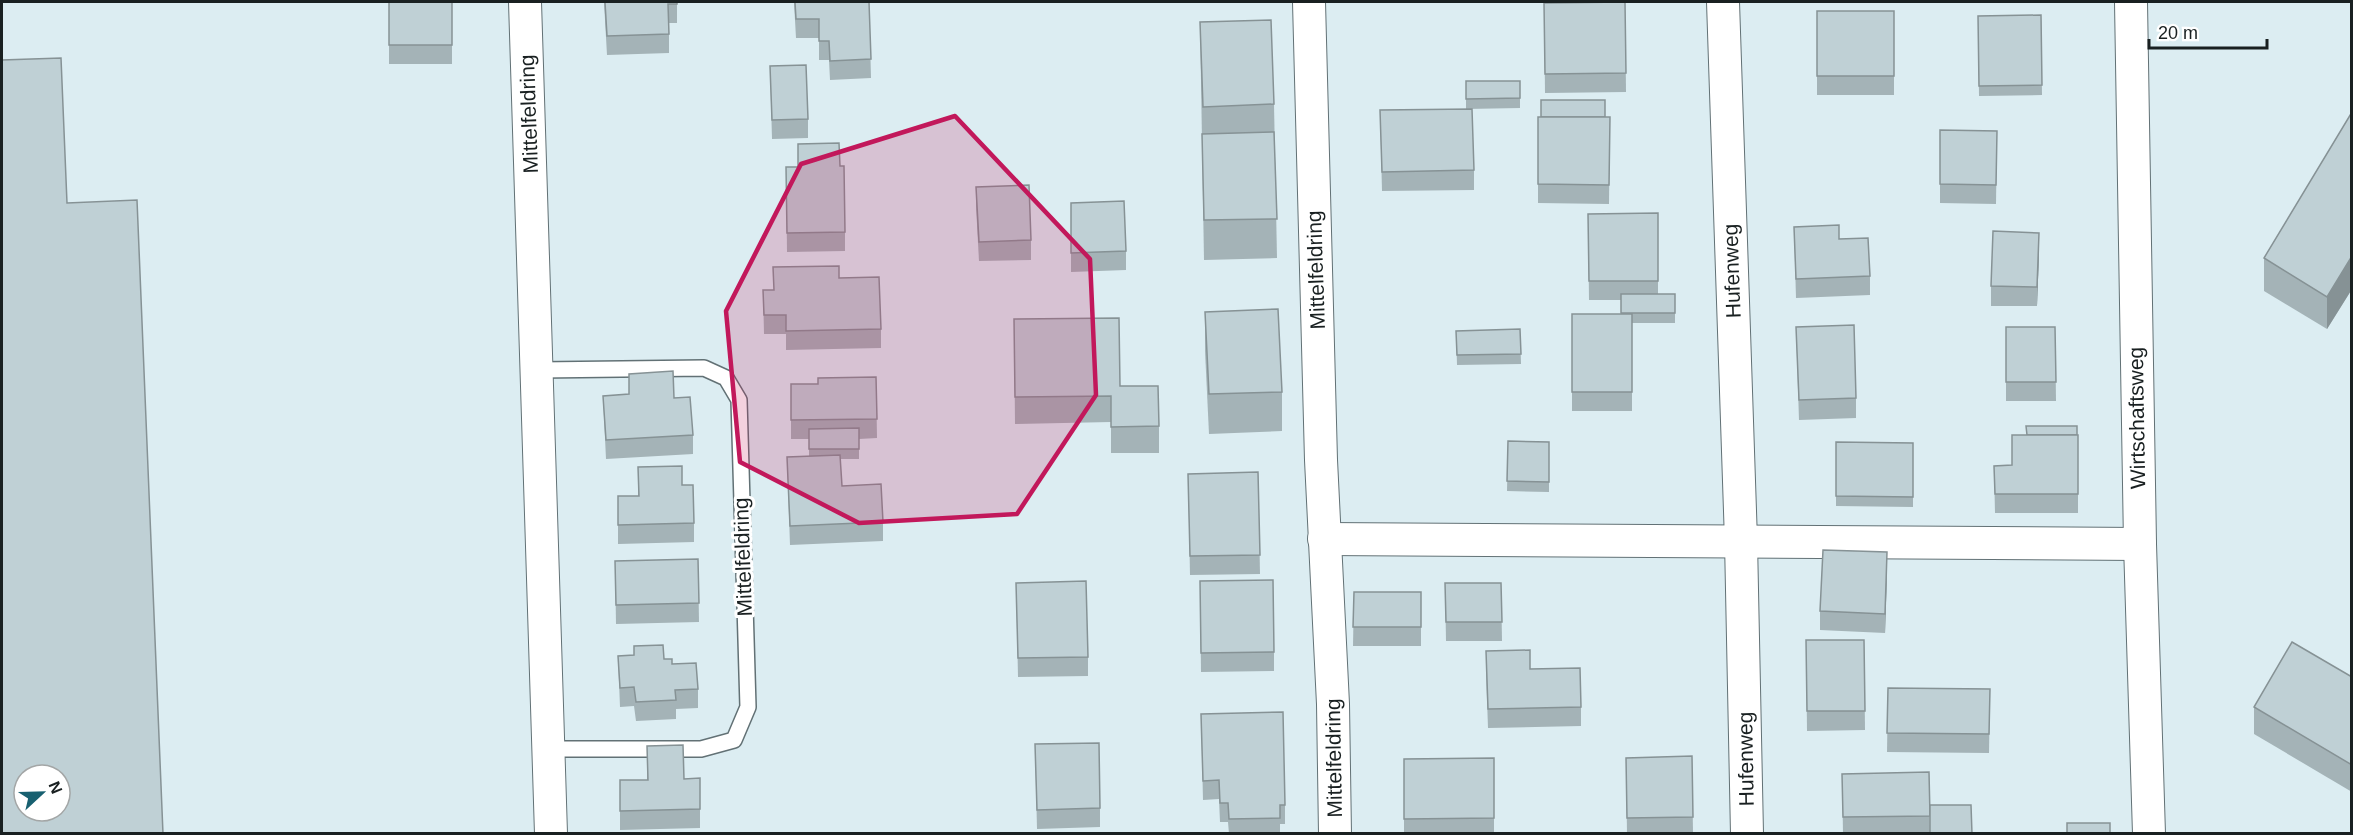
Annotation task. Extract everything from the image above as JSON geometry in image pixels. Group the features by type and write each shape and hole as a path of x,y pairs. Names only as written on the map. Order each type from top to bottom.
{"street":[{"name":"Mittelfeldring","path":"525,2 539,370 551,834"},
{"name":"Mittelfeldring","path":"1309,2 1324,539 1333,704 1335,834"},
{"name":"Hufenweg","path":"1724,2 1741,541 1747,834"},
{"name":"Wirtschaftsweg","path":"2131,2 2139,544 2149,834"},
{"path":"1324,539 2139,544"}],"lane":[{"name":"Mittelfeldring","path":"539,370 704,368 726,378 738,400 748,696 748,707 734,740 701,749 549,749"}],"highlighted area":[{"path":"955,116 1090,259 1096,395 1017,514 859,523 740,462 726,311 801,164"}],"building":[{"path":"389,2 452,2 452,45 389,45"},
{"path":"605,2 677,2 677,4 668,4 669,34 607,36"},
{"path":"795,2 869,2 871,59 830,61 829,41 819,41 819,19 796,19"},
{"path":"1625,2 1626,73 1545,74 1544,3"},
{"path":"1817,11 1894,11 1894,76 1817,76"},
{"path":"2041,15 2042,85 1979,86 1978,16"},
{"path":"1271,20 1274,104 1203,107 1200,22"},
{"path":"61,58 67,203 137,200 163,834 2,834 2,60"},
{"path":"806,65 808,119 772,120 770,66"},
{"path":"1466,81 1520,81 1520,98 1466,99"},
{"path":"1541,100 1605,100 1605,117 1541,117"},
{"path":"1472,109 1474,170 1382,172 1380,110"},
{"path":"2352,112 2352,256 2327,297 2264,258"},
{"path":"1538,117 1610,117 1609,185 1538,184"},
{"path":"1940,130 1997,131 1996,185 1940,184"},
{"path":"1274,132 1277,219 1204,220 1202,134"},
{"path":"839,143 840,166 844,166 845,232 787,233 786,167 798,167 798,144"},
{"path":"1029,185 1031,240 979,242 976,187"},
{"path":"1124,201 1126,251 1071,253 1071,203"},
{"path":"1658,213 1658,281 1589,281 1588,214"},
{"path":"1839,225 1839,239 1868,238 1870,276 1796,279 1794,227"},
{"path":"1993,231 2039,233 2037,287 1991,286"},
{"path":"839,266 839,278 879,277 881,329 786,331 786,315 764,315 763,290 774,290 773,267"},
{"path":"1621,294 1675,294 1675,313 1621,313"},
{"path":"1278,309 1282,392 1209,394 1205,312"},
{"path":"1572,314 1632,314 1632,392 1572,392"},
{"path":"1119,318 1120,386 1158,386 1159,426 1111,427 1111,396 1015,397 1014,319"},
{"path":"1854,325 1856,398 1799,400 1796,327"},
{"path":"2006,327 2055,327 2056,382 2006,382"},
{"path":"1520,329 1521,354 1457,355 1456,331"},
{"path":"673,371 674,398 690,397 693,435 606,440 603,396 629,394 629,374"},
{"path":"876,377 877,419 791,420 791,384 818,384 818,378"},
{"path":"2026,426 2077,426 2077,435 2027,435"},
{"path":"859,428 859,449 809,449 809,429"},
{"path":"2012,435 2078,435 2078,494 1995,494 1994,466 2012,465"},
{"path":"1508,441 1549,442 1549,482 1507,481"},
{"path":"1836,442 1913,443 1913,497 1836,496"},
{"path":"840,455 842,486 881,484 883,522 790,526 787,457"},
{"path":"682,466 682,485 693,485 694,523 618,525 618,496 639,496 638,467"},
{"path":"1258,472 1260,555 1190,556 1188,474"},
{"path":"1823,550 1887,552 1885,614 1820,611"},
{"path":"698,559 699,603 616,605 615,561"},
{"path":"1273,580 1274,652 1201,653 1200,581"},
{"path":"1086,581 1088,657 1018,658 1016,583"},
{"path":"1445,583 1501,583 1502,622 1446,622"},
{"path":"1354,592 1421,592 1421,627 1353,627"},
{"path":"1806,640 1864,640 1865,711 1807,711"},
{"path":"2292,642 2352,677 2352,765 2254,707"},
{"path":"663,645 664,659 672,659 672,664 696,663 698,689 675,690 676,700 636,702 634,687 620,688 618,656 634,655 634,646"},
{"path":"1530,650 1530,669 1580,668 1581,707 1488,709 1486,651"},
{"path":"1888,688 1990,689 1989,734 1887,733"},
{"path":"1283,712 1285,805 1280,805 1280,818 1229,819 1228,803 1220,803 1219,780 1203,781 1201,714"},
{"path":"1099,743 1100,808 1037,810 1035,744"},
{"path":"683,745 684,779 700,778 700,809 620,811 620,780 648,780 647,746"},
{"path":"1692,756 1693,817 1627,818 1626,758"},
{"path":"1494,758 1494,818 1404,819 1404,759"},
{"path":"1929,772 1930,816 1843,817 1842,774"},
{"path":"1930,805 1971,805 1972,834 1930,834"},
{"path":"2067,823 2110,823 2110,834 2067,834"}]}
